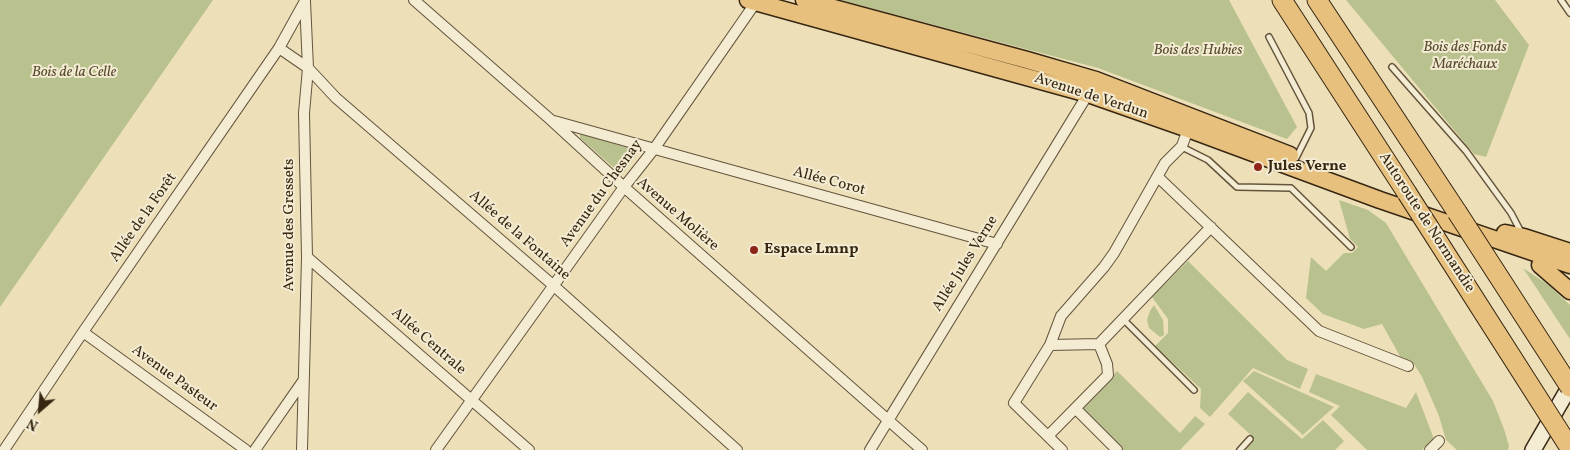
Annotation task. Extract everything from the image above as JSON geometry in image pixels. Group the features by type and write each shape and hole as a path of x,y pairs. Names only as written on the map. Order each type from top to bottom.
{"highway":[{"name":"Autoroute de Normandie","path":"1282,0 1569,446"},
{"name":"Autoroute de Normandie","path":"1317,0 1459,220 1570,387"}],"main road":[{"name":"Avenue de Verdun","path":"804,0 1096,80 1296,158 1427,216"},
{"name":"Avenue de Verdun","path":"752,1 1088,94 1427,216 1459,220 1569,254"},
{"path":"1459,220 1524,237 1569,254"},
{"path":"1459,220 1498,250 1570,276"},
{"path":"1540,266 1570,291"},
{"path":"1533,450 1570,387"}],"street":[{"name":"Allée de la Forêt","path":"4,450 279,48 305,0"},
{"name":"Avenue des Gressets","path":"302,450 307,257 304,113 308,68 305,0"},
{"name":"Avenue Molière","path":"414,0 922,450"},
{"name":"Avenue du Chesnay","path":"436,450 624,187 654,149 752,1"},
{"name":"Allée de la Fontaine","path":"279,48 308,68 336,98 554,286 737,450"},
{"name":"Allée Jules Verne","path":"870,450 1088,94"},
{"name":"Allée Corot","path":"551,120 996,244"},
{"path":"1062,450 1014,403 1050,345 1061,316 1104,268 1165,162 1182,146 1188,129"},
{"path":"1158,177 1319,331 1408,366"},
{"path":"1050,345 1100,344 1211,227"},
{"name":"Allée Centrale","path":"307,257 528,450"},
{"name":"Avenue Pasteur","path":"83,332 246,450"},
{"path":"1048,436 1108,375 1107,364 1100,344"},
{"path":"255,450 303,382"},
{"path":"1076,409 1117,450"},
{"path":"1430,450 1439,441"}],"lane":[{"path":"1561,0 1570,13"},
{"path":"1269,37 1309,113 1311,128 1296,158"},
{"path":"1392,67 1466,151 1510,213 1524,237"},
{"path":"1182,146 1208,160 1237,186 1291,188 1351,247"},
{"path":"1123,319 1194,390"},
{"path":"1240,450 1250,440"}],"green space":[{"name":"Bois de la Celle","path":"0,0 213,0 0,307"},
{"name":"Bois des Hubies","path":"840,0 1229,0 1297,127 1287,139 1098,68"},
{"name":"Bois des Fonds Maréchaux","path":"1346,0 1495,0 1529,45 1486,157 1474,154"},
{"path":"580,132 638,153 622,175 580,138"},
{"path":"1339,200 1368,210 1386,223 1493,401 1504,429 1509,446 1508,450 1457,450 1446,440 1439,416 1422,377 1414,364 1401,358 1382,324 1364,329 1323,314 1306,298 1311,257 1326,271 1344,253 1352,253 1358,247 1350,239"},
{"path":"1188,261 1287,360 1308,369 1300,389 1253,368 1210,417 1200,408 1201,389 1155,346 1168,333 1168,319 1152,297"},
{"path":"1523,268 1547,284 1570,305 1570,339"},
{"path":"1154,305 1163,320 1164,335 1160,337 1149,328 1147,320"},
{"path":"1117,371 1180,433 1195,416 1205,424 1180,450 1123,450 1082,408"},
{"path":"1254,371 1334,407 1303,435 1243,381"},
{"path":"1316,374 1406,408 1416,392 1434,439 1422,450 1367,450 1331,415 1340,406 1309,392"},
{"path":"1248,392 1302,439 1323,420 1344,441 1335,450 1246,450 1255,439 1228,414"}],"place":[{"name":"Jules Verne","path":"1258,167"},
{"name":"Espace Lmnp","path":"754,250"}]}
